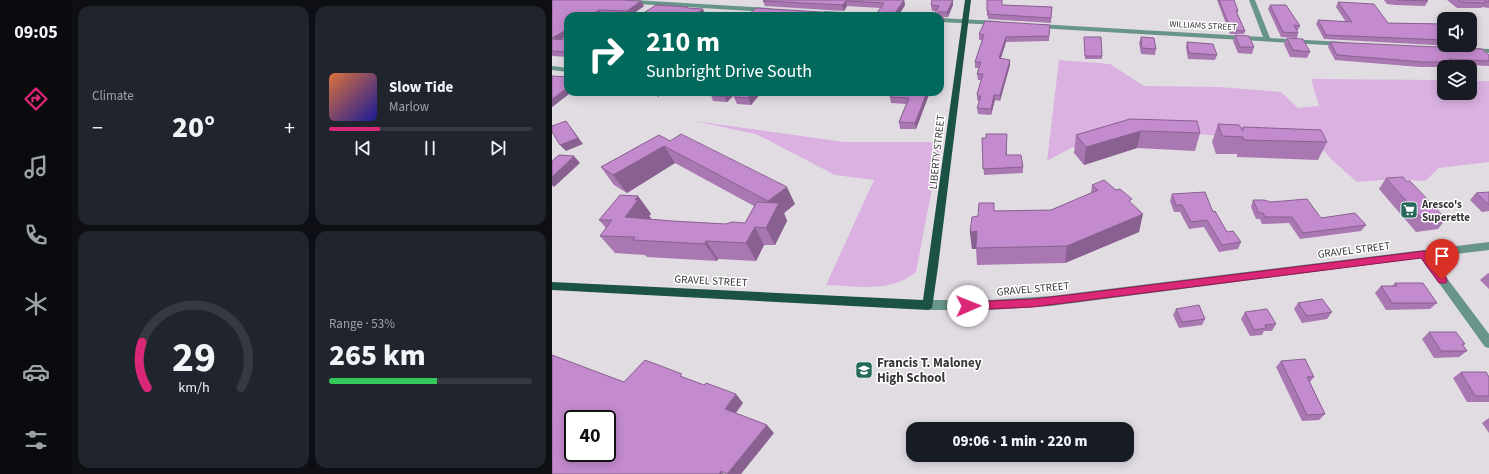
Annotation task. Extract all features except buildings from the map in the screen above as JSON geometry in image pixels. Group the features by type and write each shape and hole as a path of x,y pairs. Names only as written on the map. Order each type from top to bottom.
{"main road":[{"name":"LIBERTY STREET","path":"928,305 942,207 952,112 968,0"},
{"name":"GRAVEL STREET","path":"552,286 928,305"}],"street":[{"path":"605,0 779,10"},
{"path":"1252,0 1267,39"},
{"path":"944,20 1003,24"},
{"name":"WILLIAMS STREET","path":"1034,25 1350,45"},
{"path":"1477,51 1489,51"},
{"path":"552,68 564,70"},
{"name":"GRAVEL STREET","path":"928,305 989,305 1051,301 1489,246"},
{"path":"1424,254 1489,343"}],"shaded area":[{"path":"1059,60 1110,64 1144,86 1219,87 1281,92 1298,108 1319,106 1311,79 1437,80 1437,100 1477,100 1477,81 1489,81 1489,162 1439,168 1425,181 1395,179 1357,182 1332,160 1316,142 1134,130 1071,148 1047,161"},
{"path":"694,121 844,142 941,142 916,272 906,279 885,286 861,287 826,285 874,180 835,175 756,134"}],"place":[{"name":"Aresco's Superette","path":"1409,210"},
{"name":"Francis T. Maloney High School","path":"864,370"}],"route":[{"path":"968,306 1033,303 1077,298 1424,254 1442,280"}]}
